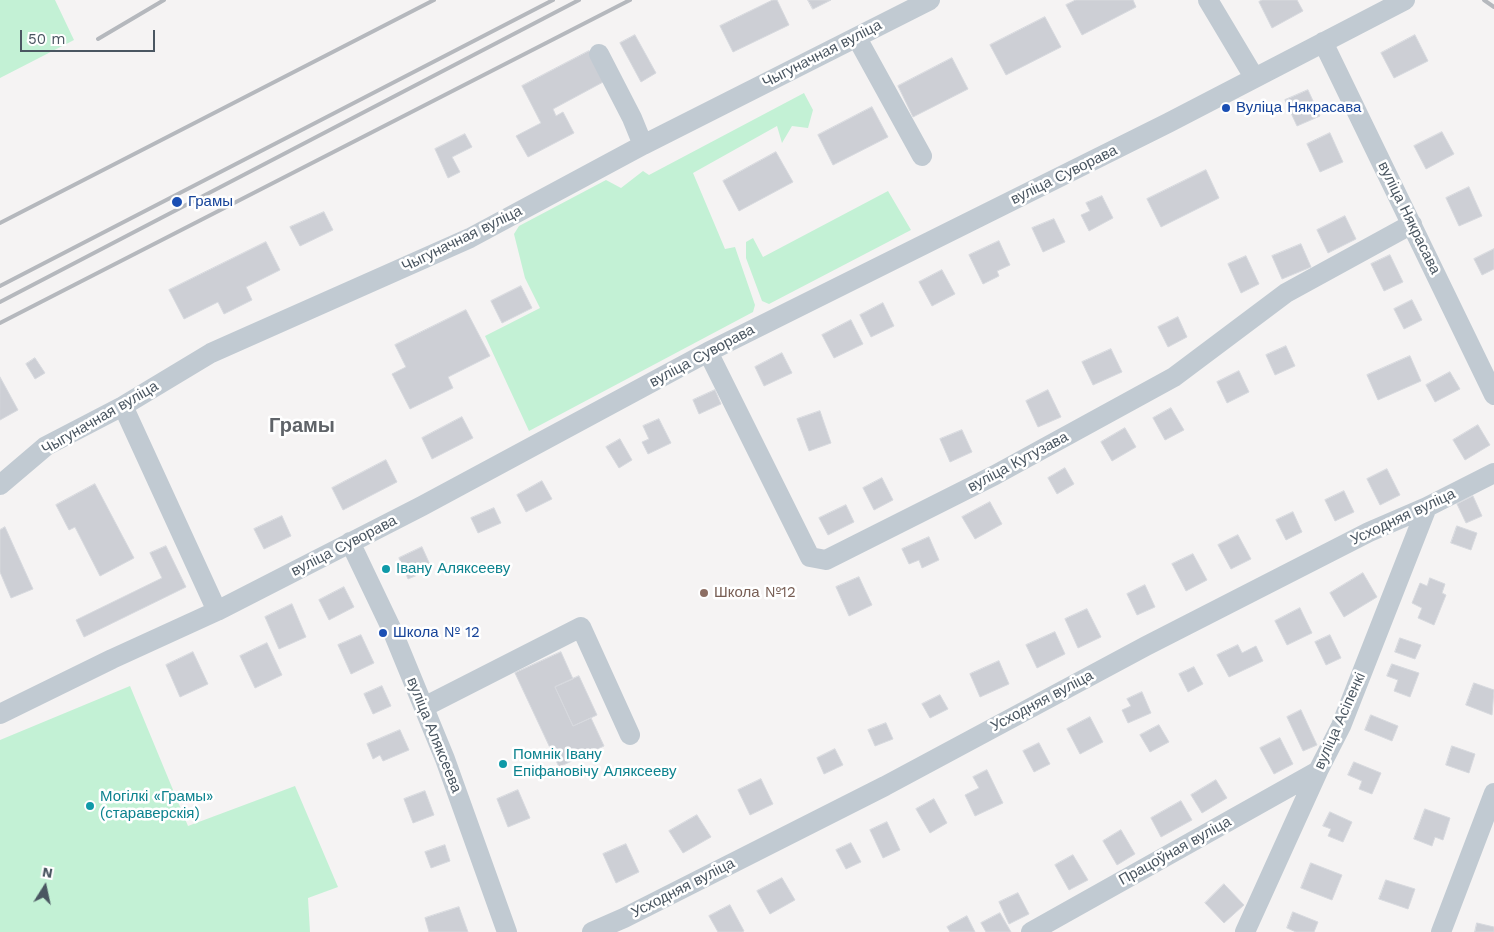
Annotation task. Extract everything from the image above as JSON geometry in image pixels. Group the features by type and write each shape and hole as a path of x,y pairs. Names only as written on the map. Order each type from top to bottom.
{"street":[{"name":"Чыгуначная вуліца","path":"0,485 46,446 123,406 211,353 470,238 643,145 930,0"},
{"path":"1208,0 1254,77"},
{"name":"вуліца Суворава","path":"0,714 217,611 422,506 708,352 1168,123 1405,0"},
{"path":"856,38 922,156"},
{"name":"вуліца Някрасава","path":"1322,42 1494,395"},
{"path":"599,54 632,118 643,145"},
{"name":"вуліца Кутузава","path":"708,352 810,557 826,560 995,474 1174,377 1286,293 1412,224"},
{"path":"123,406 217,611"},
{"name":"Усходняя вуліца","path":"592,932 624,918 885,786 1146,646 1352,540 1428,507 1494,473"},
{"name":"вуліца Асіпенкі","path":"1246,932 1318,771 1341,726 1428,507"},
{"name":"вуліца Аляксеева","path":"350,542 392,630 445,759 507,932"},
{"path":"424,707 581,627 630,736"},
{"name":"Працоўная вуліца","path":"1031,932 1318,771"},
{"path":"1441,932 1494,793"}],"green space":[{"path":"0,0 55,0 74,40 0,78"},
{"path":"804,93 813,110 808,128 792,126 782,143 777,126 693,173 725,249 735,247 755,305 753,312 529,431 485,336 540,308 525,278 514,234 519,226 606,180 621,188 643,171 649,175"},
{"path":"888,191 911,230 769,304 762,301 746,258 746,242 753,238 763,257"},
{"name":"Могілкі «Грамы» (стараверскія)","path":"130,686 188,826 295,786 338,887 308,898 310,932 0,932 0,740"}],"building":[{"path":"773,0 777,0 789,25 733,52 720,26"},
{"path":"808,0 831,0 813,9"},
{"path":"1076,0 1133,0 1136,7 1082,35 1066,5"},
{"path":"1262,0 1297,0 1303,11 1272,28 1259,2"},
{"path":"1045,17 1061,47 1006,75 990,45"},
{"path":"635,35 656,73 641,82 620,43"},
{"path":"1415,35 1428,61 1394,78 1381,53"},
{"path":"589,51 605,81 553,109 556,116 563,112 574,133 528,157 516,136 541,123 522,86"},
{"path":"952,58 968,89 913,117 898,86"},
{"path":"1308,90 1320,116 1297,126 1285,100"},
{"path":"872,107 888,137 833,165 818,135"},
{"path":"1442,132 1454,154 1426,169 1414,146"},
{"path":"1330,133 1343,162 1320,172 1307,144"},
{"path":"465,134 472,147 452,157 460,172 448,178 435,149"},
{"path":"776,152 793,182 739,211 723,181"},
{"path":"1206,170 1219,198 1161,227 1147,199"},
{"path":"1469,187 1482,216 1459,226 1446,198"},
{"path":"1102,196 1113,218 1089,231 1081,215 1090,211 1086,203"},
{"path":"324,212 333,230 300,246 290,227"},
{"path":"1345,216 1356,239 1328,253 1317,230"},
{"path":"1054,219 1065,242 1043,252 1032,228"},
{"path":"999,241 1010,265 997,271 999,276 983,284 969,255"},
{"name":"Грамы","path":"266,242 280,270 246,287 252,300 224,314 218,302 184,319 169,290"},
{"path":"1301,244 1311,267 1282,279 1272,256"},
{"path":"1494,249 1494,269 1482,275 1474,259"},
{"path":"1390,255 1403,282 1384,291 1371,264"},
{"path":"1246,256 1259,284 1241,293 1228,264"},
{"path":"942,270 955,294 932,306 919,282"},
{"path":"521,286 532,308 502,323 491,301"},
{"path":"1412,300 1422,320 1404,329 1394,309"},
{"path":"883,303 894,326 871,337 860,315"},
{"path":"466,310 490,356 448,377 453,388 410,409 392,374 406,367 395,345"},
{"path":"1178,317 1187,337 1168,347 1158,327"},
{"path":"851,320 863,344 834,358 822,335"},
{"path":"1286,346 1295,366 1275,375 1266,355"},
{"path":"1111,349 1122,372 1093,385 1082,362"},
{"path":"782,353 792,373 764,386 755,367"},
{"path":"1410,356 1421,381 1378,400 1367,375"},
{"path":"35,358 45,373 35,379 26,364"},
{"path":"1239,371 1249,392 1227,403 1217,382"},
{"path":"1450,372 1460,389 1435,402 1426,385"},
{"path":"0,377 18,410 0,420"},
{"path":"715,390 721,404 699,414 693,400"},
{"path":"1048,390 1061,417 1038,427 1026,401"},
{"path":"1171,408 1184,430 1165,440 1153,418"},
{"path":"820,411 831,443 809,451 797,419"},
{"path":"462,417 473,438 432,459 422,438"},
{"path":"659,419 671,443 648,454 642,442 649,439 643,426"},
{"path":"1478,425 1490,445 1465,460 1453,440"},
{"path":"1125,428 1136,447 1112,461 1101,442"},
{"path":"962,430 972,452 950,462 940,439"},
{"path":"620,439 632,460 619,468 606,447"},
{"path":"386,460 397,482 343,510 332,488"},
{"path":"1065,468 1074,484 1057,494 1048,478"},
{"path":"1387,469 1400,495 1380,505 1367,479"},
{"path":"882,478 893,500 874,510 863,488"},
{"path":"542,481 552,499 526,512 517,495"},
{"path":"95,484 134,558 100,576 75,527 69,530 56,505"},
{"path":"1344,491 1354,512 1335,521 1325,500"},
{"path":"1473,496 1482,516 1466,523 1457,504"},
{"path":"990,502 1002,524 975,539 962,517"},
{"path":"846,505 854,522 828,535 819,518"},
{"path":"494,508 501,523 478,533 471,518"},
{"path":"1293,512 1302,532 1286,540 1276,520"},
{"path":"282,516 291,536 264,549 254,529"},
{"path":"1457,526 1477,533 1471,550 1451,543"},
{"path":"5,527 33,589 11,598 0,572 0,530"},
{"path":"1238,535 1251,559 1231,569 1218,545"},
{"path":"929,537 939,560 922,568 919,560 909,564 902,549"},
{"path":"166,546 186,587 84,637 76,620 162,578 150,553"},
{"path":"422,547 432,569 408,579 399,558"},
{"path":"1193,554 1207,580 1186,591 1172,564"},
{"path":"1363,573 1377,597 1344,617 1330,593"},
{"path":"859,577 872,605 849,616 836,587"},
{"path":"1430,578 1445,584 1442,593 1446,595 1434,625 1418,618 1422,608 1412,603 1420,583 1427,586"},
{"path":"1145,585 1155,607 1137,615 1127,594"},
{"path":"344,587 354,607 329,620 319,600"},
{"path":"292,604 306,637 279,649 265,617"},
{"path":"1300,608 1312,633 1287,645 1275,621"},
{"path":"1087,609 1101,637 1078,648 1065,619"},
{"path":"1055,632 1065,654 1037,668 1026,645"},
{"path":"361,635 374,663 351,674 338,645"},
{"path":"1330,635 1341,658 1326,665 1315,642"},
{"path":"1400,638 1421,645 1415,659 1395,652"},
{"path":"267,643 282,675 255,688 240,656"},
{"path":"1238,645 1242,653 1256,646 1263,661 1229,677 1217,655"},
{"path":"193,652 208,684 180,697 166,665"},
{"path":"561,652 573,679 555,687 573,726 591,718 604,746 559,767 515,673"},
{"path":"999,661 1009,684 980,697 970,674"},
{"path":"1392,664 1419,673 1410,697 1394,691 1398,680 1387,676"},
{"path":"1194,667 1203,684 1188,692 1179,674"},
{"path":"579,676 597,715 573,726 555,687"},
{"path":"1474,683 1494,690 1492,715 1466,705"},
{"path":"382,686 391,706 373,714 364,694"},
{"path":"1142,692 1151,713 1128,723 1122,710 1131,706 1127,699"},
{"path":"940,695 948,709 930,718 922,704"},
{"path":"1301,710 1317,745 1303,751 1287,717"},
{"path":"1371,715 1398,726 1392,741 1365,730"},
{"path":"1090,717 1103,742 1080,754 1067,729"},
{"path":"886,723 893,739 875,746 868,730"},
{"path":"1159,725 1169,742 1150,752 1140,735"},
{"path":"400,730 409,750 383,761 380,755 373,759 367,744"},
{"path":"1280,738 1293,764 1274,774 1260,748"},
{"path":"1039,743 1050,764 1034,772 1023,751"},
{"path":"1452,746 1475,754 1469,773 1446,765"},
{"path":"835,749 843,765 824,774 817,758"},
{"path":"1354,762 1381,773 1372,794 1359,789 1362,781 1348,775"},
{"path":"987,770 1003,803 975,816 965,795 979,788 973,777"},
{"path":"761,779 773,804 750,815 738,790"},
{"path":"1216,780 1227,798 1202,813 1191,795"},
{"path":"518,790 530,818 508,827 497,799"},
{"path":"425,791 434,815 413,823 404,799"},
{"path":"934,799 947,823 930,833 916,809"},
{"path":"1181,801 1192,820 1161,837 1151,818"},
{"path":"1425,809 1450,818 1443,840 1435,837 1432,846 1414,839"},
{"path":"1330,812 1352,822 1343,842 1328,836 1331,829 1323,826"},
{"path":"697,815 711,837 683,853 669,831"},
{"path":"887,822 900,850 883,858 870,830"},
{"path":"1121,830 1135,854 1117,865 1103,841"},
{"path":"851,843 861,862 846,869 836,850"},
{"path":"626,844 639,872 616,883 603,854"},
{"path":"445,845 450,861 431,868 425,852"},
{"path":"1073,855 1088,880 1069,890 1055,865"},
{"path":"1311,863 1342,875 1332,900 1301,888"},
{"path":"782,878 795,900 770,914 757,891"},
{"path":"1386,880 1415,889 1408,909 1379,899"},
{"path":"1224,884 1244,905 1224,923 1205,903"},
{"path":"1018,893 1029,914 1009,924 999,902"},
{"path":"730,905 744,931 718,932 709,916"},
{"path":"459,907 468,932 429,932 425,918"},
{"path":"1293,912 1318,922 1314,932 1296,932 1287,928"},
{"path":"1000,913 1011,932 986,932 981,923"},
{"path":"967,916 975,932 950,932 947,927"},
{"path":"1477,923 1494,927 1494,932 1475,932"}],"railway":[{"path":"98,39 164,0"},
{"path":"0,223 434,0"},
{"path":"0,286 553,0"},
{"path":"0,302 579,0"},
{"path":"0,323 630,0"},
{"path":"1484,0 1494,7"}],"place":[{"name":"Вуліца Някрасава","path":"1226,108"},
{"name":"Грамы","path":"177,202"},
{"name":"Івану Аляксееву","path":"386,569"},
{"name":"Школа №12","path":"704,593"},
{"name":"Школа № 12","path":"383,633"},
{"name":"Помнік Івану Епіфановічу Аляксееву","path":"503,764"},
{"name":"Могілкі «Грамы» (стараверскія)","path":"90,806"}],"district":[{"name":"Грамы","path":"302,426"}]}
